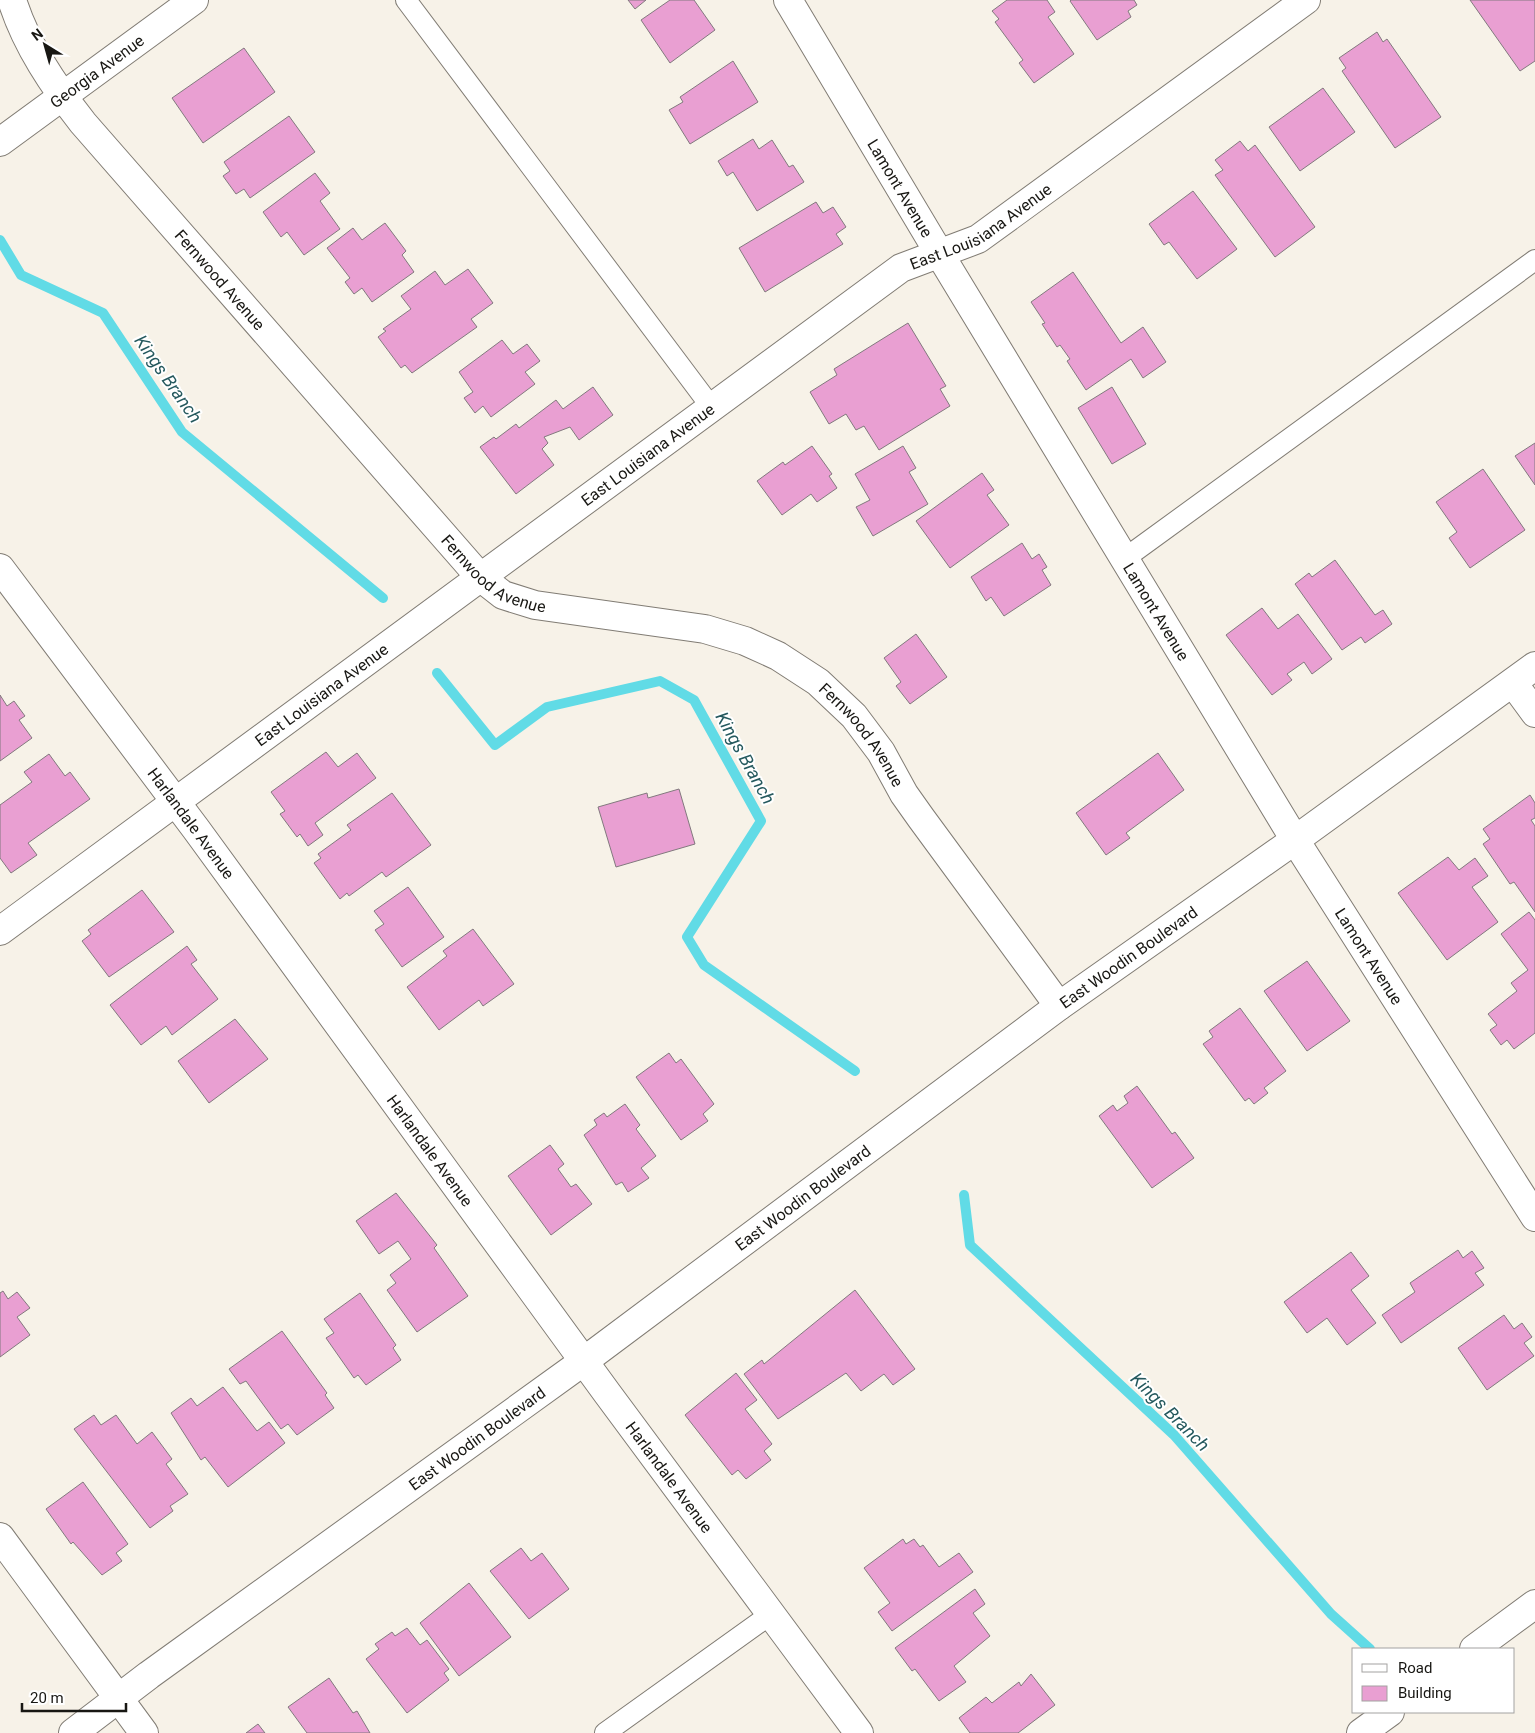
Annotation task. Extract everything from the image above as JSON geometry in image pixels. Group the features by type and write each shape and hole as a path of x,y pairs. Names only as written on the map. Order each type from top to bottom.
{"street":[{"name":"Fernwood Avenue","path":"12,0 27,36 62,96 82,123 480,577 503,595 535,605 705,630 745,641 778,656 818,682 854,716 881,752 904,794 1059,1006"},
{"name":"Georgia Avenue","path":"0,142 194,0"},
{"name":"Lamont Avenue","path":"788,0 938,253 1295,840 1535,1217"},
{"name":"East Louisiana Avenue","path":"0,931 901,268 978,239 1306,0"},
{"name":"Harlandale Avenue","path":"0,568 175,801 584,1361 859,1733"},
{"name":"East Woodin Boulevard","path":"74,1733 119,1698 584,1361 1059,1006 1295,840 1535,666"},
{"path":"1513,683 1535,713"},
{"path":"0,1536 144,1733"},
{"path":"1475,1648 1535,1604"},
{"path":"1361,1733 1389,1713"}],"lane":[{"path":"406,0 712,408"},
{"path":"1124,559 1535,260"},
{"path":"606,1733 771,1614"}],"building":[{"path":"628,0 646,0 635,9"},
{"path":"670,0 694,0 715,30 670,63 641,20"},
{"path":"1007,0 1047,0 1055,12 1048,17 1074,54 1034,83 1019,63 1023,60 995,22 999,19 992,11"},
{"path":"1071,0 1134,0 1137,5 1128,11 1131,17 1097,40"},
{"path":"1470,0 1535,0 1535,61 1520,71"},
{"path":"1377,32 1383,42 1387,39 1441,117 1395,148 1342,71 1346,68 1339,58"},
{"path":"244,48 275,92 203,143 172,98"},
{"path":"733,61 758,102 690,144 669,110 683,102 680,97"},
{"path":"1323,88 1355,132 1300,171 1269,127"},
{"path":"289,116 315,152 250,198 244,189 236,194 223,176 230,171 224,162"},
{"path":"753,139 759,149 772,140 789,167 793,165 804,182 757,211 733,172 727,176 718,161"},
{"path":"1240,141 1248,151 1255,145 1315,227 1275,257 1215,175 1223,170 1215,160"},
{"path":"315,173 330,193 320,201 340,229 304,255 287,232 281,237 263,212"},
{"path":"1193,191 1237,249 1197,279 1169,242 1164,245 1149,224"},
{"path":"816,202 823,213 833,207 846,227 836,234 843,244 765,292 739,248"},
{"path":"385,223 406,251 402,255 414,272 372,302 362,288 354,294 345,282 350,278 327,248 353,228 362,240"},
{"path":"468,269 493,303 471,319 477,327 412,373 405,365 401,368 378,337 386,331 383,329 411,309 401,296 435,271 445,285"},
{"path":"1073,272 1121,343 1143,327 1166,362 1143,378 1131,359 1086,390 1067,361 1070,359 1060,345 1057,347 1042,324 1045,323 1031,302"},
{"path":"908,323 946,386 940,389 950,406 879,450 864,426 856,430 846,414 829,424 810,392 837,375 834,369"},
{"path":"502,340 513,354 527,344 540,361 525,372 535,384 491,417 483,406 475,413 464,398 473,392 459,372"},
{"path":"593,387 613,415 579,440 570,427 544,437 548,443 542,449 554,465 516,494 480,447 494,437 496,439 516,424 519,428 556,400 563,409"},
{"path":"1112,387 1146,444 1112,464 1078,408"},
{"path":"1535,443 1535,485 1515,456"},
{"path":"812,446 832,474 829,476 837,488 817,502 811,494 782,515 757,481 783,462 785,465"},
{"path":"903,446 916,468 909,472 928,504 873,536 856,507 870,500 855,474"},
{"path":"1483,469 1525,530 1470,568 1449,538 1457,532 1436,502"},
{"path":"982,473 994,490 987,495 1009,525 950,568 916,521"},
{"path":"1022,543 1032,559 1039,554 1047,567 1042,570 1051,585 1004,616 991,597 986,601 971,577"},
{"path":"1335,560 1375,615 1383,610 1392,624 1365,643 1361,637 1342,650 1295,584 1309,573 1312,577"},
{"path":"1262,608 1278,629 1298,614 1332,659 1312,674 1304,662 1287,674 1292,680 1272,695 1226,635"},
{"path":"916,634 947,677 910,704 896,686 901,682 884,658"},
{"path":"0,695 7,706 14,701 25,716 19,720 32,738 0,761"},
{"path":"326,752 338,767 357,753 376,778 315,823 323,835 308,846 300,834 297,837 280,814 285,811 271,792"},
{"path":"1158,753 1184,790 1126,833 1130,838 1106,855 1076,813"},
{"path":"49,754 65,776 70,772 90,799 28,843 37,855 11,873 0,858 0,805 32,782 24,772"},
{"path":"679,789 695,844 616,867 598,807 647,793 648,798"},
{"path":"392,793 431,845 386,877 382,872 349,896 347,893 340,899 314,863 321,858 318,854 351,830 347,825"},
{"path":"1530,795 1535,803 1535,818 1531,820 1535,826 1535,912 1514,882 1510,884 1483,844 1490,839 1483,829"},
{"path":"1448,857 1459,870 1475,858 1488,876 1472,887 1498,922 1447,960 1398,893"},
{"path":"408,887 444,937 402,967 375,930 384,924 374,911"},
{"path":"142,890 174,932 109,977 82,941 91,934 88,930"},
{"path":"1529,912 1535,920 1535,1033 1514,1049 1507,1040 1501,1045 1490,1030 1497,1025 1488,1014 1517,991 1511,983 1528,970 1501,934"},
{"path":"473,929 514,984 483,1006 479,1000 439,1030 407,987 447,956 443,951"},
{"path":"187,946 197,960 191,964 218,999 172,1035 166,1026 141,1045 110,1005"},
{"path":"1307,961 1350,1021 1307,1051 1264,991"},
{"path":"1240,1008 1286,1071 1264,1088 1268,1093 1254,1104 1249,1098 1245,1101 1203,1044 1213,1037 1209,1031"},
{"path":"235,1019 268,1059 209,1103 178,1061"},
{"path":"669,1053 676,1063 681,1059 714,1104 703,1114 708,1121 681,1140 636,1077"},
{"path":"1137,1086 1172,1134 1175,1132 1194,1158 1152,1188 1099,1116 1113,1105 1117,1111 1128,1103 1124,1096"},
{"path":"625,1104 640,1125 636,1129 656,1156 641,1168 649,1178 628,1192 622,1182 616,1185 584,1135 597,1125 594,1120 604,1113 607,1117"},
{"path":"550,1145 564,1164 558,1169 571,1187 576,1184 592,1204 551,1235 508,1176"},
{"path":"396,1193 437,1245 434,1248 468,1296 417,1332 387,1290 396,1283 390,1275 411,1259 398,1241 379,1254 356,1221"},
{"path":"1458,1250 1463,1258 1472,1251 1484,1268 1475,1273 1484,1285 1401,1343 1382,1315 1415,1292 1410,1283"},
{"path":"1351,1252 1369,1276 1351,1290 1376,1323 1347,1345 1327,1318 1307,1333 1284,1302"},
{"path":"855,1290 915,1369 893,1385 884,1374 861,1391 846,1373 778,1419 744,1374 762,1360 764,1364"},
{"path":"3,1291 8,1299 17,1292 30,1308 17,1317 30,1335 0,1357 0,1293"},
{"path":"360,1293 396,1345 393,1348 401,1360 366,1385 358,1375 354,1378 326,1338 334,1333 324,1319"},
{"path":"1504,1315 1514,1329 1522,1323 1532,1337 1524,1343 1534,1356 1487,1390 1458,1348"},
{"path":"282,1331 327,1393 325,1395 334,1408 297,1435 288,1424 281,1429 246,1381 240,1384 229,1369"},
{"path":"736,1373 757,1400 745,1409 772,1444 764,1451 771,1460 746,1479 738,1470 732,1475 685,1415"},
{"path":"223,1387 257,1431 269,1422 285,1443 228,1487 205,1457 201,1460 171,1413 191,1398 197,1406"},
{"path":"94,1415 101,1425 116,1415 137,1444 152,1432 172,1459 166,1464 188,1494 170,1506 173,1511 150,1528 74,1429"},
{"path":"83,1482 128,1544 116,1553 122,1561 102,1575 73,1542 71,1544 46,1509"},
{"path":"903,1539 906,1544 914,1539 920,1547 923,1545 939,1567 959,1553 973,1572 892,1631 878,1612 890,1603 864,1568"},
{"path":"521,1548 531,1561 542,1553 569,1589 529,1619 490,1571"},
{"path":"469,1583 511,1637 459,1676 420,1623"},
{"path":"975,1589 985,1604 973,1613 990,1636 954,1666 966,1682 939,1701 915,1669 912,1671 895,1648"},
{"path":"407,1628 420,1645 427,1640 449,1669 444,1673 449,1680 407,1713 366,1659 379,1649 375,1644 392,1632 395,1636"},
{"path":"1031,1674 1055,1705 1018,1733 970,1733 959,1718 986,1697 992,1703 1019,1682 1021,1686"},
{"path":"329,1678 353,1713 357,1711 370,1733 307,1733 288,1707"},
{"path":"258,1724 265,1733 246,1733"}],"waterway":[{"name":"Kings Branch","path":"0,240 21,275 103,313 182,432 383,598"},
{"name":"Kings Branch","path":"437,673 495,745 547,707 660,681 694,700 761,821 687,937 704,965 855,1071"},
{"name":"Kings Branch","path":"964,1195 970,1245 1174,1435 1331,1614 1369,1648"}]}
